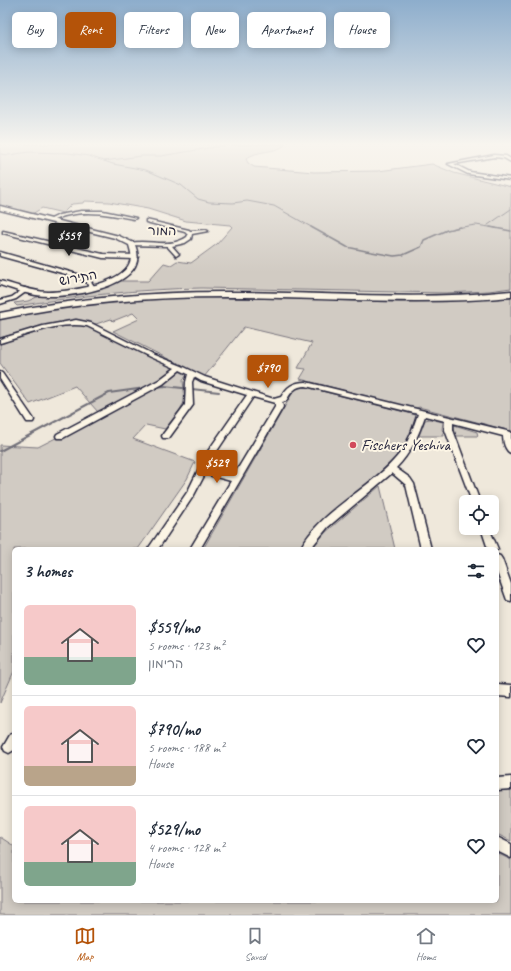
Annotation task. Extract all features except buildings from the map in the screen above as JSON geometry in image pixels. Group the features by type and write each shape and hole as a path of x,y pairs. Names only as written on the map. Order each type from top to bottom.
{"main road":[{"path":"0,314 67,302 145,295 468,298 511,293"}],"street":[{"path":"0,208 117,237 132,244 135,257 103,256 5,232"},
{"path":"51,220 58,216 68,214 101,212 134,218"},
{"name":"המור","path":"132,244 145,242 168,245 178,244 189,238 189,233 182,229 148,221"},
{"path":"189,233 206,231"},
{"path":"168,245 176,254"},
{"path":"0,254 82,277 88,281 93,289"},
{"name":"התירוש","path":"0,283 25,290 56,294 93,289 123,275 131,268 135,257"},
{"path":"0,302 14,298 25,290"},
{"path":"0,341 42,328 83,323 95,326 152,356 180,367 192,374 211,382 250,394 278,400 283,399 291,387 306,384 509,435 507,440 511,450"},
{"path":"60,436 161,382 180,367"},
{"path":"0,374 30,420"},
{"path":"166,436 189,405 189,382 192,374"},
{"path":"154,547 191,493 209,456 250,394"},
{"path":"196,547 279,407 278,400"},
{"path":"307,547 326,525 400,460 411,443 422,413"},
{"path":"449,420 449,430 473,495"},
{"path":"391,468 410,484 426,547"},
{"path":"202,470 236,479"},
{"path":"488,535 492,547"},
{"path":"499,564 511,597"},
{"path":"499,690 511,691"},
{"path":"499,784 511,784"},
{"path":"499,845 511,851"}],"shaded area":[{"path":"0,187 510,187 511,187 511,288 489,291 445,293 202,288 109,294 17,306 14,303 28,301 39,296 66,296 83,294 120,281 148,281 164,263 171,265 177,261 191,263 217,244 232,227 230,225 186,221 148,209 109,202 84,201 83,203 72,204 63,213 42,208 32,214 0,206"},
{"path":"172,297 447,301 511,298 511,431 419,407 415,409 300,379 306,369 298,368 312,343 244,327 204,377 113,331 139,319 133,313 113,321 111,319 96,324 78,320 67,321 0,338 0,319 57,308 126,300"},
{"path":"80,324 92,327 149,357 175,368 160,380 98,412 75,386 30,404 0,363 0,343 53,328"},
{"path":"179,371 187,375 183,380 185,401 179,411 165,429 146,425 133,439 195,462 187,479 139,547 12,547 12,676 0,703 0,445 38,447 168,381"},
{"path":"296,387 306,387 416,415 410,435 395,458 321,522 301,547 204,547"},
{"path":"430,419 443,422 442,429 444,436 419,436 425,420"},
{"path":"454,425 477,432 478,436 455,436"},
{"path":"380,486 395,547 313,547 326,532"},
{"path":"499,790 511,790 511,841 499,835"},
{"path":"0,837 12,845 12,903 499,903 499,854 511,860 511,915 0,915"}],"waterway":[{"path":"183,187 198,199 209,202 233,203 247,201 274,206 313,228"},
{"path":"488,225 511,209"},
{"path":"457,228 476,225 492,227"},
{"path":"311,227 347,247 394,256 403,255 421,247 424,240 447,230 457,228"},
{"path":"492,227 511,231"},
{"path":"157,387 164,386 219,392"},
{"path":"0,451 109,393 145,388"}],"place":[{"name":"Fischers Yeshiva","path":"353,445"}]}
